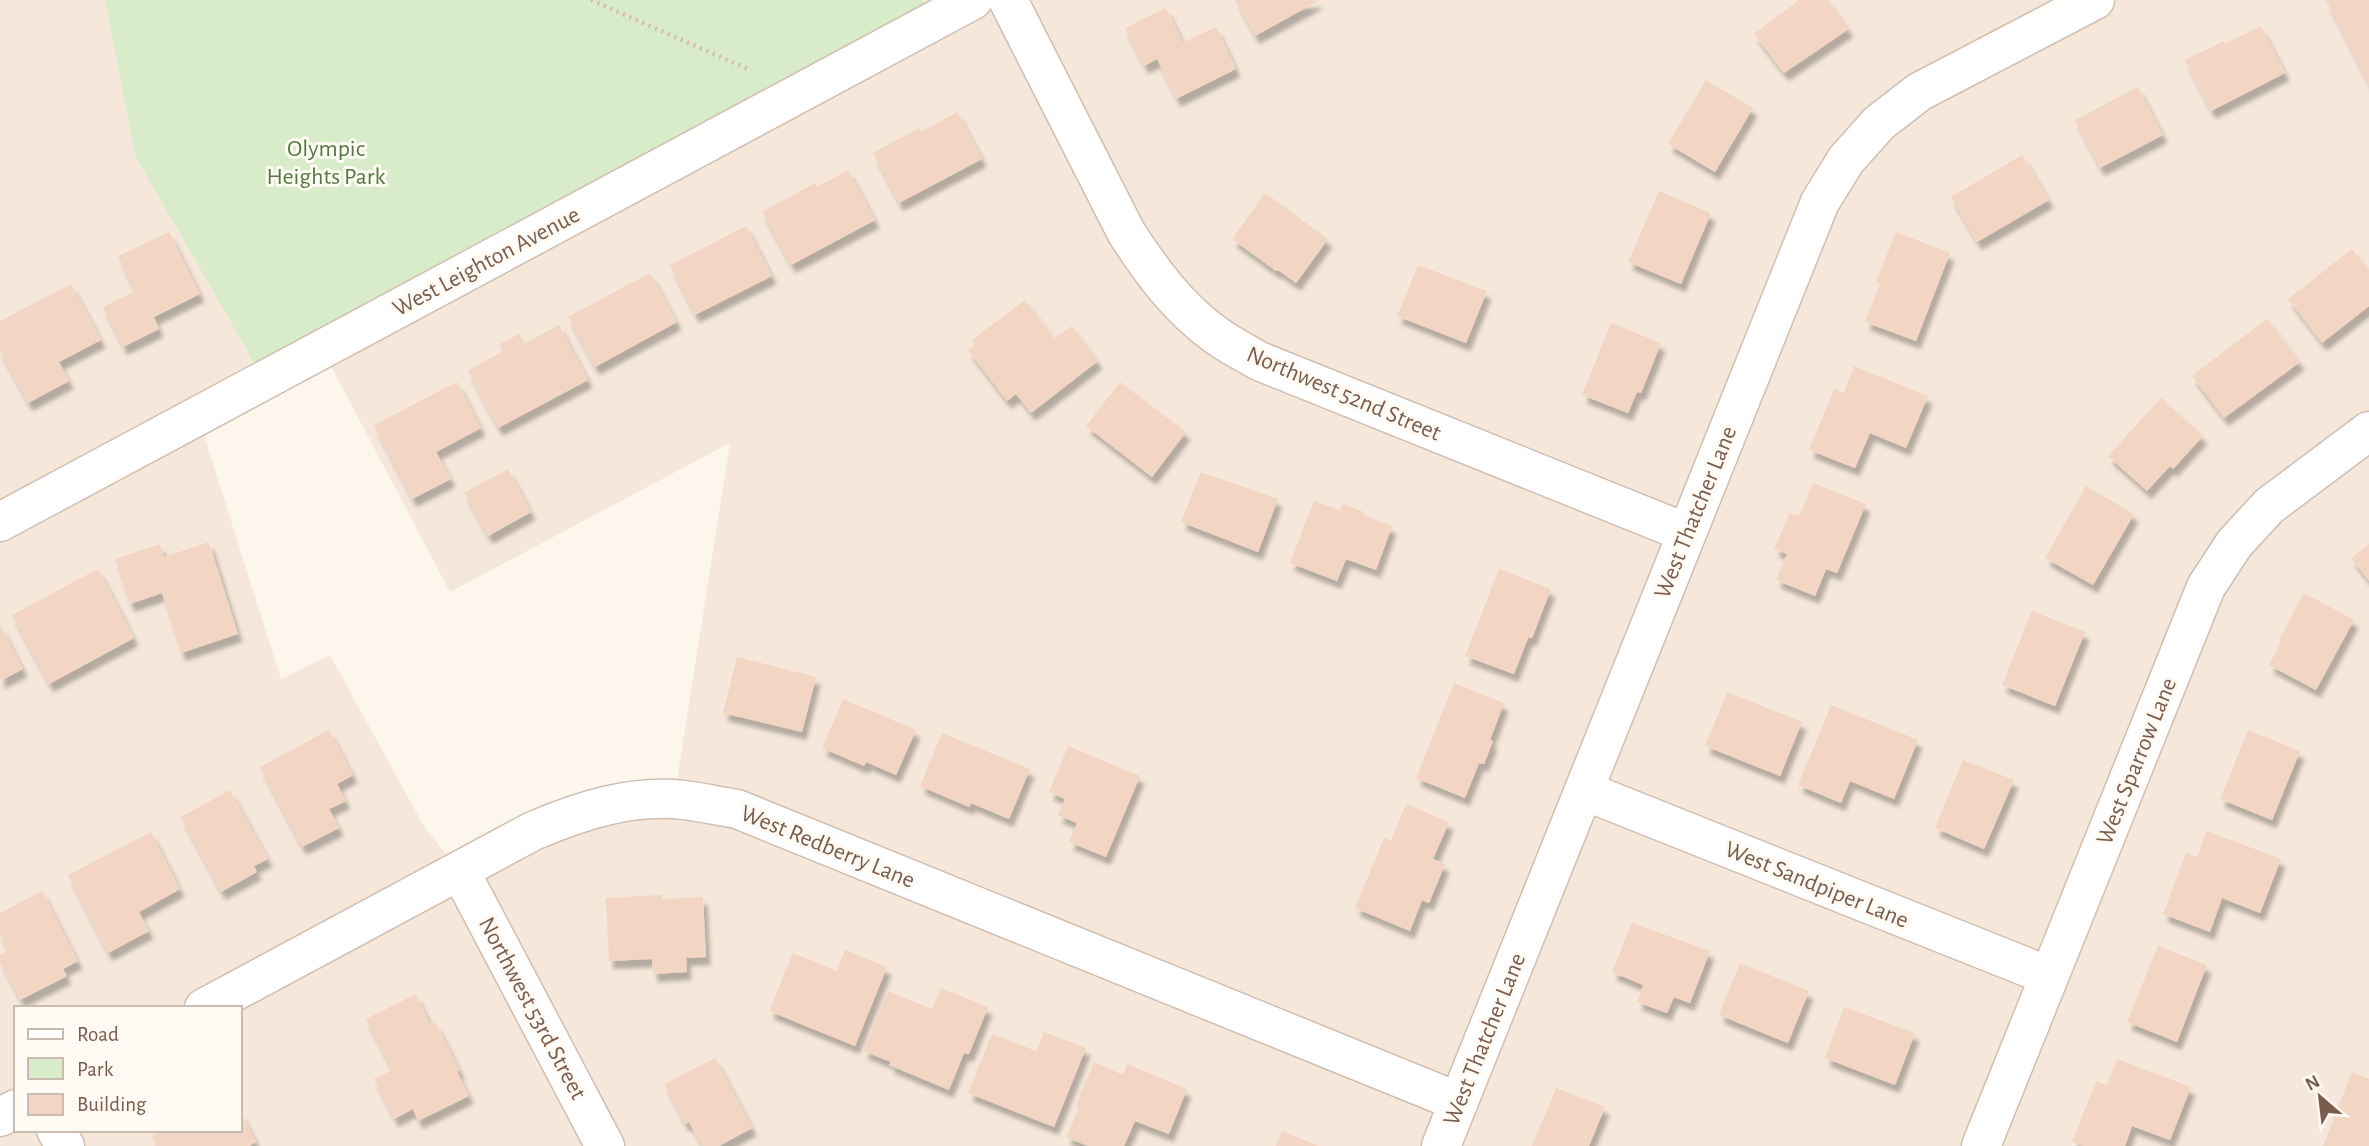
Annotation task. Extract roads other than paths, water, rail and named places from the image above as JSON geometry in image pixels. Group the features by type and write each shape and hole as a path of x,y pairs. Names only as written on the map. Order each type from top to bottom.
{"street":[{"name":"West Leighton Avenue","path":"0,522 973,0"},
{"name":"Northwest 52nd Street","path":"1008,0 1126,232 1147,266 1179,303 1217,336 1259,361 1687,533"},
{"name":"West Thatcher Lane","path":"1441,1146 1820,202 1846,160 1879,123 1919,92 2095,0"},
{"name":"West Sparrow Lane","path":"1981,1146 2206,587 2234,544 2269,506 2369,430"},
{"name":"West Sandpiper Lane","path":"1585,790 2049,976"},
{"name":"West Redberry Lane","path":"208,1006 533,831 572,814 626,801 683,800 737,809 1459,1102"},
{"name":"Northwest 53rd Street","path":"460,871 605,1146"}],"park label":[{"name":"Olympic Heights Park","path":"326,162"}]}
